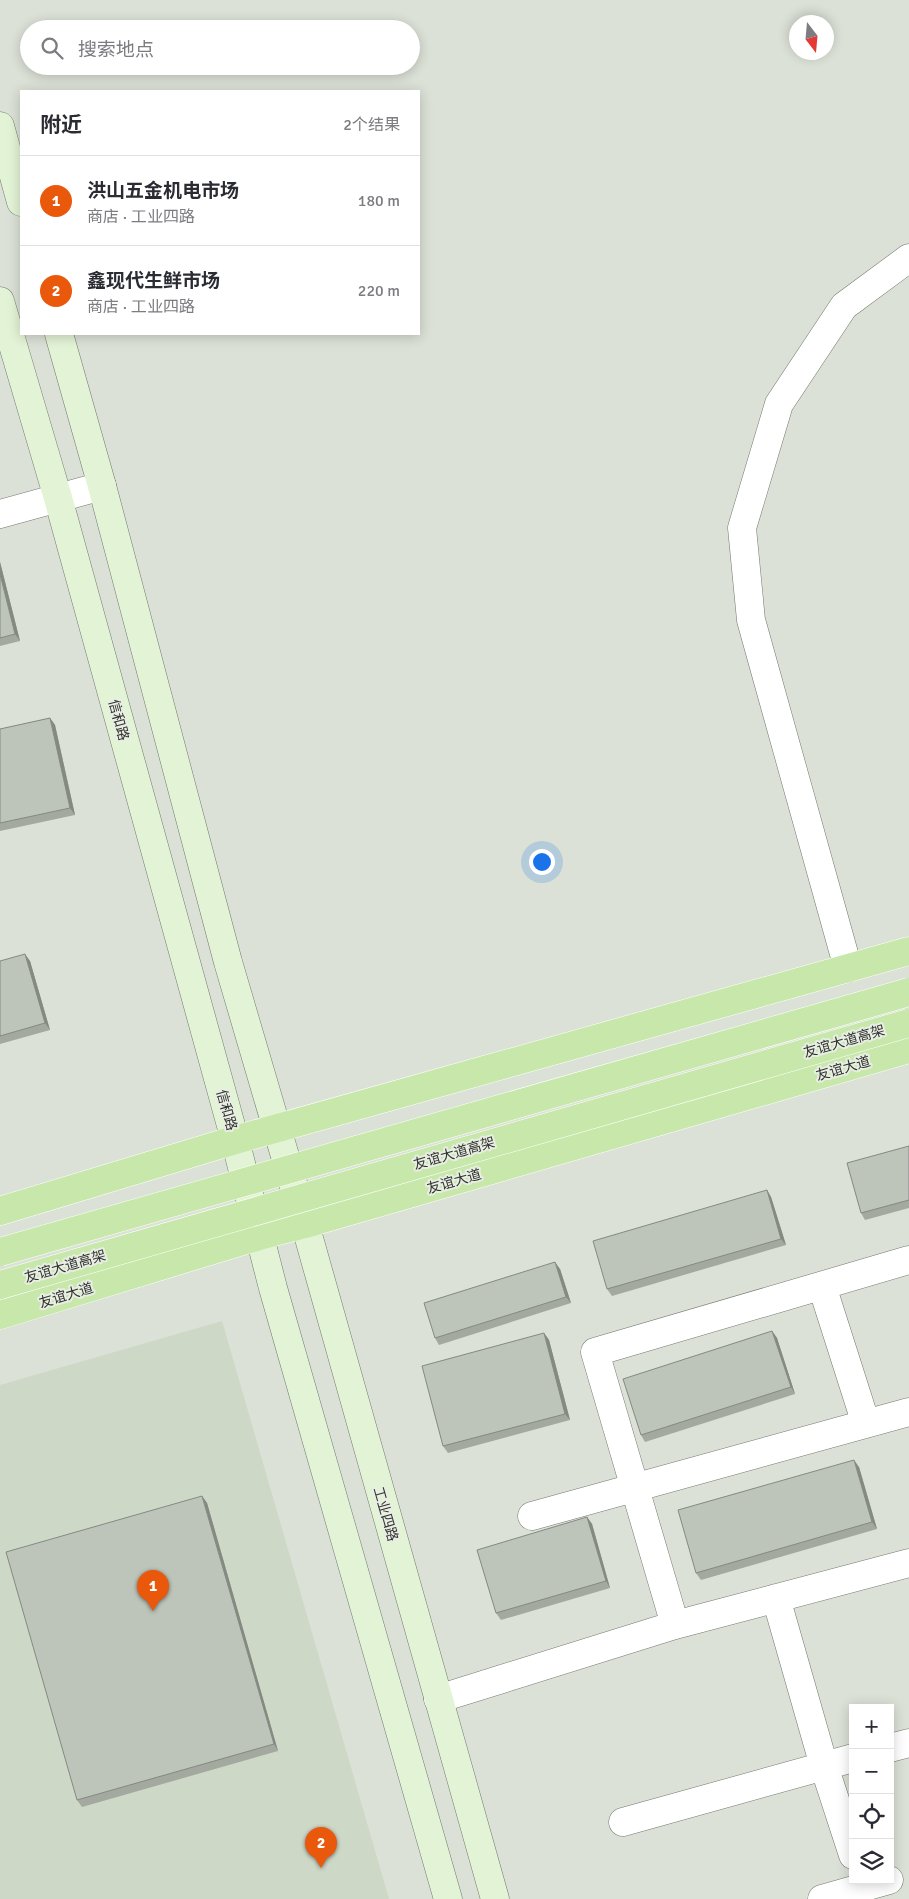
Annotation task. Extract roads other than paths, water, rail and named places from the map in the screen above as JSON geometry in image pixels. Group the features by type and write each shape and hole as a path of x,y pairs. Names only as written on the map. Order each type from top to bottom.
{"main road":[{"path":"0,126 20,198"},
{"name":"信和路","path":"0,301 58,498 235,1140"},
{"path":"59,335 102,486 228,962 277,1129"},
{"path":"0,1211 235,1140 909,951"},
{"name":"友谊大道高架","path":"0,1252 909,992"},
{"name":"友谊大道高架","path":"0,1285 909,1023"},
{"name":"友谊大道","path":"0,1315 259,1236 909,1049"},
{"name":"工业四路","path":"277,1129 495,1899"},
{"path":"235,1140 259,1236 448,1899"}],"street":[{"path":"848,968 751,620 742,528 779,404 844,306 909,258"},
{"path":"0,514 102,486"},
{"path":"675,1625 595,1352 909,1260"},
{"path":"822,1286 866,1424"},
{"path":"532,1516 866,1424 907,1420"},
{"path":"438,1699 675,1625 909,1563"},
{"path":"776,1598 824,1766 849,1843"},
{"path":"894,1747 909,1743"},
{"path":"623,1822 849,1759"},
{"path":"894,1879 909,1874"},
{"path":"822,1899 862,1884"}],"place":[{"name":"洪山五金机电市场","path":"153,1611"},
{"name":"鑫现代生鲜市场","path":"321,1868"}]}
